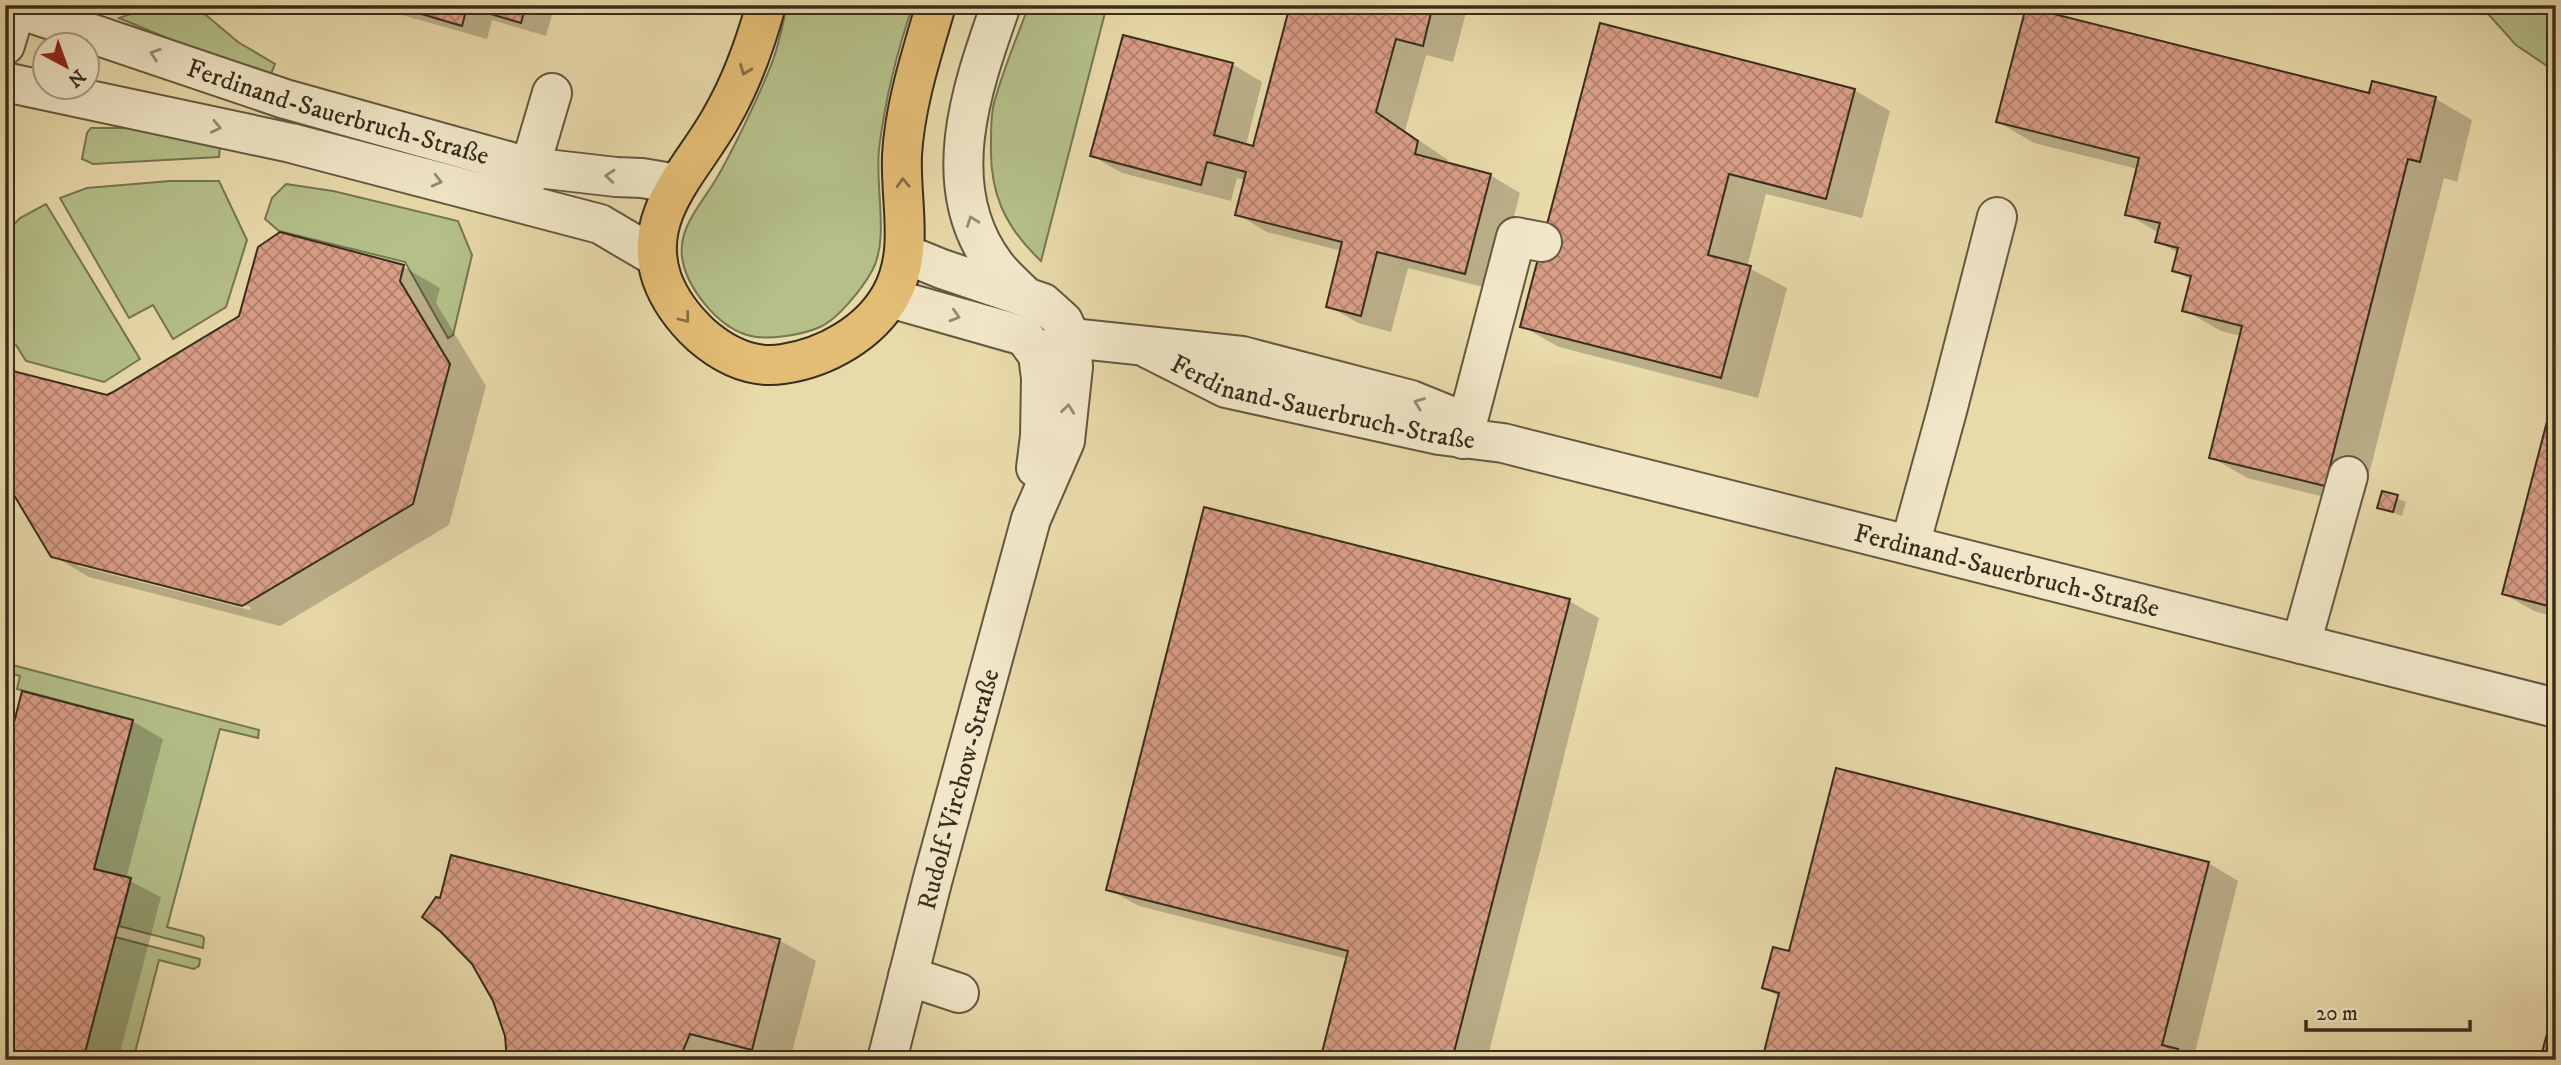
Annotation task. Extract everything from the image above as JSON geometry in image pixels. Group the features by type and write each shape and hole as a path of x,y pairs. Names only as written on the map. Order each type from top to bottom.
{"main road":[{"path":"766,5 754,47 738,87 701,152 677,184 662,215 655,239 656,257 665,288 690,325 732,357 751,363 779,365 801,362 828,352 851,338 890,298 901,275 905,254 904,143 916,78 936,5"}],"street":[{"path":"1001,5 971,103 962,149 963,178 967,205 983,247 995,266 1025,296"},
{"name":"Ferdinand-Sauerbruch-Straße","path":"13,6 525,185 656,257"},
{"path":"5,45 13,6"},
{"name":"Ferdinand-Sauerbruch-Straße","path":"5,82 291,143 525,185 616,177 677,184"},
{"path":"525,185 552,93"},
{"path":"1910,545 1997,217"},
{"path":"1465,431 1516,237 1542,242"},
{"path":"890,298 1055,346 1063,321 1043,303 942,270 905,254"},
{"name":"Ferdinand-Sauerbruch-Straße","path":"1055,346 1126,343 1147,348 1242,356 1411,400 1465,431 1503,443 2556,708"},
{"name":"Rudolf-Virchow-Straße","path":"887,1060 1031,519 1040,436 1041,378 1055,346"},
{"path":"2301,644 2348,477"},
{"path":"908,975 959,993"}],"green space":[{"path":"156,5 194,5 238,42 275,64 271,74 210,56 119,18"},
{"path":"787,5 913,5 892,76 879,149 881,227 878,256 873,269 850,302 827,323 794,335 755,337 725,323 705,304 685,269 682,246 693,214 724,166 762,86 776,51"},
{"path":"1029,5 1107,5 1041,261 1017,235 1001,207 991,159 994,103"},
{"path":"2480,5 2556,5 2556,72 2516,45"},
{"path":"91,128 135,128 220,146 219,157 93,164 82,159 87,133"},
{"path":"170,181 219,181 247,240 226,307 173,339 153,305 129,318 60,198 87,188"},
{"path":"286,184 333,191 458,221 472,255 453,335 448,338 405,262 279,231 265,219 272,198"},
{"path":"46,204 140,359 104,382 26,361 16,345 5,342 5,234 20,218"},
{"path":"5,663 259,730 258,738 220,729 167,927 202,936 203,948 119,926 131,878 94,869 133,720 17,689 20,676 5,672"},
{"path":"115,937 200,959 199,966 194,969 159,960 133,1060 83,1060"}],"building":[{"path":"391,5 526,5 521,23 467,7 462,26"},
{"path":"1290,5 1433,5 1423,46 1396,39 1376,112 1418,141 1415,154 1491,174 1465,274 1377,252 1361,316 1326,307 1342,242 1235,215 1246,172 1207,162 1201,185 1090,156 1123,35 1233,63 1214,135 1253,146"},
{"path":"2026,7 2369,93 2372,81 2436,97 2420,162 2408,159 2325,486 2209,458 2242,326 2182,311 2191,276 2172,271 2178,248 2155,242 2160,223 2125,215 2139,158 1996,122"},
{"path":"1600,23 1855,89 1826,199 1729,174 1708,255 1751,266 1721,378 1520,327"},
{"path":"280,232 404,265 400,281 450,364 413,504 242,606 51,557 5,480 5,369 107,395 239,316 258,247"},
{"path":"2556,387 2556,608 2502,594"},
{"path":"2382,491 2398,495 2393,512 2377,508"},
{"path":"1204,507 1570,599 1452,1060 1320,1060 1348,951 1106,890"},
{"path":"22,691 133,720 94,869 131,878 83,1060 5,1060 5,758"},
{"path":"1836,768 2209,862 2162,1045 2178,1049 2175,1060 1762,1060 1779,993 1762,988 1773,947 1789,951"},
{"path":"451,855 780,939 752,1050 690,1034 679,1060 507,1060 505,1036 493,1001 472,964 422,917 436,897 440,898"},
{"path":"2556,1000 2556,1060 2540,1060"}]}
